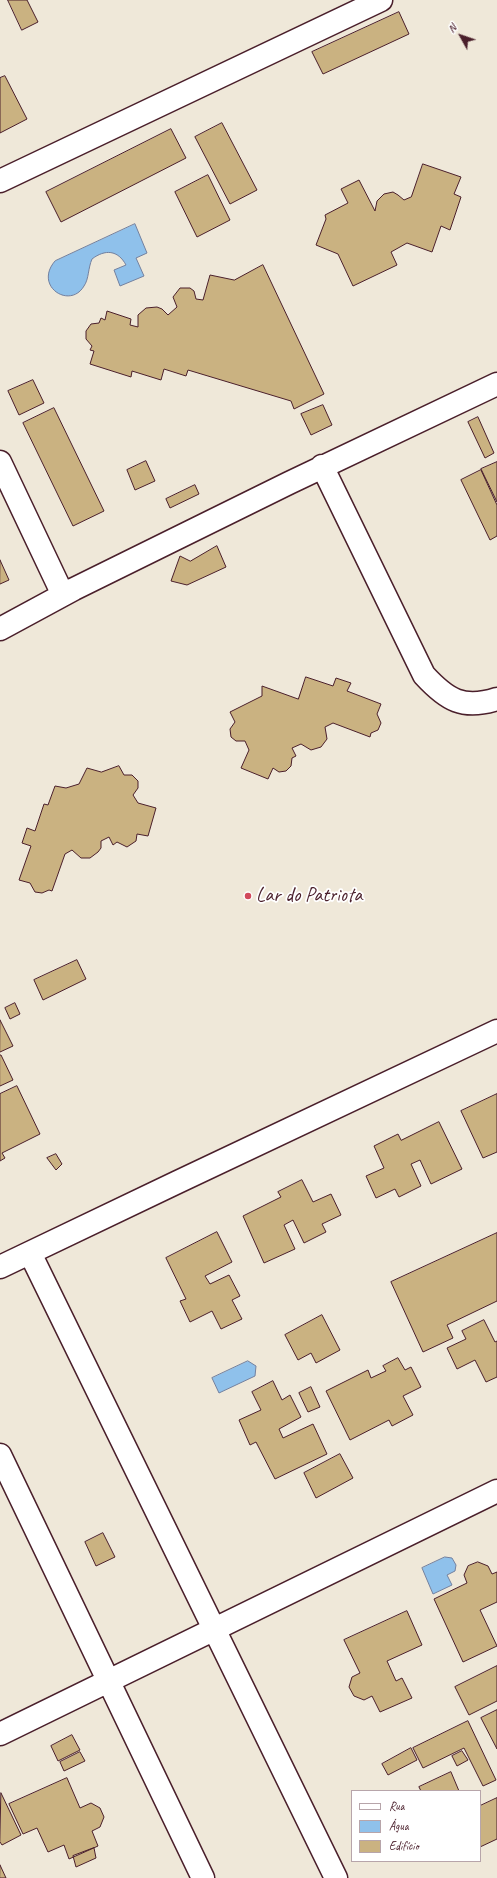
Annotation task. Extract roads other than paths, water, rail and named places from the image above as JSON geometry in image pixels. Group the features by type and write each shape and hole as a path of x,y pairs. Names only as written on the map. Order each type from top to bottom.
{"street":[{"path":"0,181 382,0"},
{"path":"0,629 63,595 322,466 497,384"},
{"path":"0,462 63,595"},
{"path":"322,466 424,675 440,693 467,704 481,704 497,699"},
{"path":"0,1267 497,1031"},
{"path":"30,1253 336,1878"},
{"path":"0,1455 203,1878"},
{"path":"0,1734 250,1610 497,1491"}],"water":[{"path":"135,224 147,253 136,258 144,276 120,286 114,270 126,265 119,256 106,253 92,259 86,283 78,293 70,296 63,295 56,292 51,286 48,279 49,270 55,261"},
{"path":"248,1361 256,1366 255,1376 219,1393 212,1378"},
{"path":"445,1557 452,1558 456,1565 455,1571 447,1575 452,1585 433,1594 422,1568"}],"place":[{"name":"Lar do Patriota","path":"248,896"}]}
